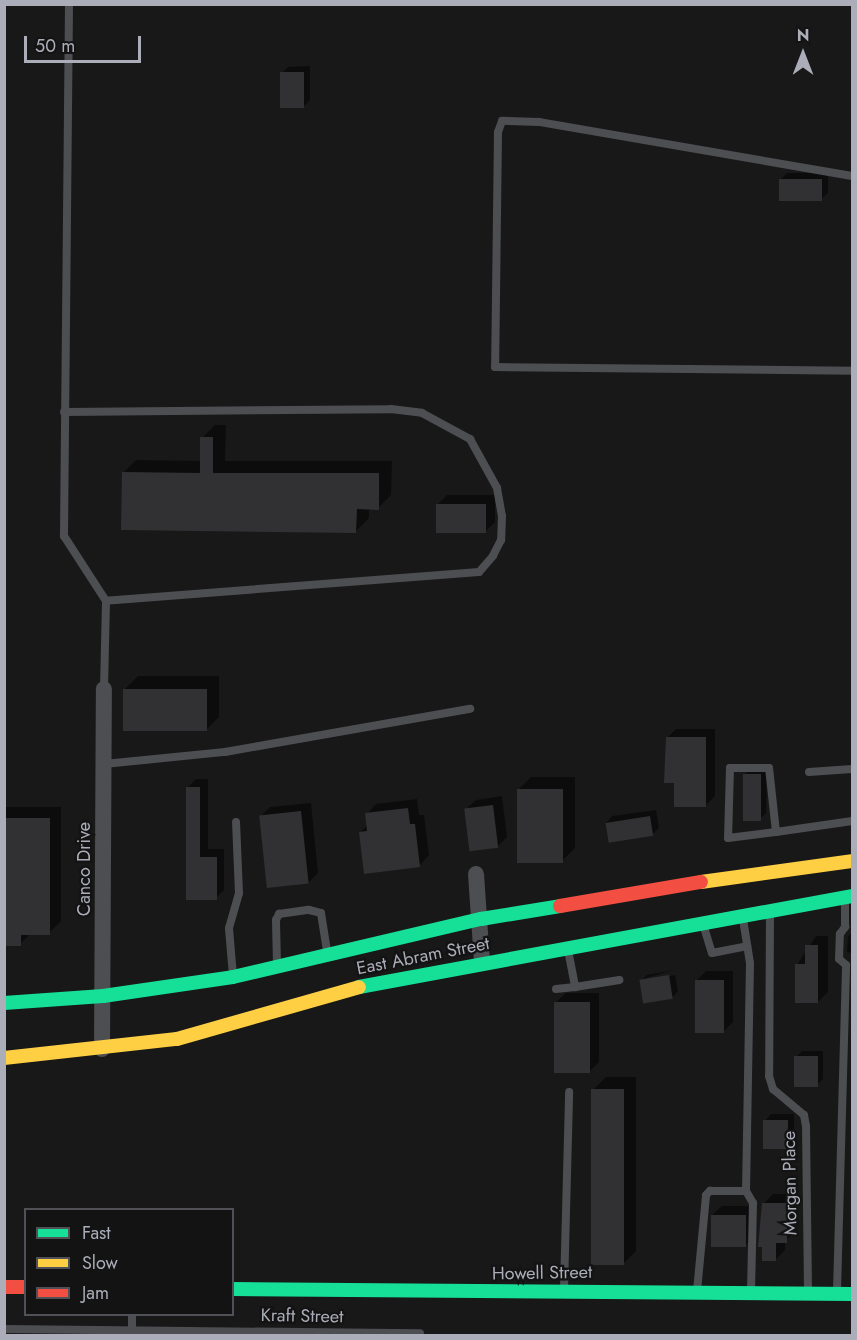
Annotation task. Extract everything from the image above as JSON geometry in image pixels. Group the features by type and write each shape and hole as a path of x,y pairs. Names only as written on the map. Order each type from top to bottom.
{"main road":[{"name":"East Abram Street","path":"4,1003 102,996 233,977 327,953 481,919 770,870 852,861"},
{"path":"794,905 819,892 852,885"},
{"name":"East Abram Street","path":"4,1059 177,1039 331,993 568,946 849,897"},
{"path":"4,1287 24,1287"},
{"name":"Howell Street","path":"234,1289 852,1294"}],"street":[{"name":"Canco Drive","path":"102,1049 104,689"},
{"path":"476,874 481,919 482,962"}],"lane":[{"path":"69,4 64,536 106,601 104,689"},
{"path":"852,176 539,122 502,121 498,132 495,367 852,371"},
{"path":"64,412 392,409 422,413 470,439 496,488 502,516 501,540 494,556 479,572 106,601"},
{"path":"104,764 225,752 470,709"},
{"path":"776,832 769,768 730,768 728,838 776,832 852,821"},
{"path":"809,772 852,770"},
{"path":"233,977 230,928 239,893 236,822"},
{"path":"837,1294 846,964 840,959 840,934 844,927 849,897"},
{"name":"Morgan Place","path":"770,909 769,1076 773,1089 804,1115 806,1126 808,1293"},
{"path":"277,966 276,920 279,914 309,910 321,913 327,953"},
{"path":"742,914 747,946 746,1191 753,1203 751,1292"},
{"path":"703,921 712,953 747,946"},
{"path":"568,946 575,987"},
{"path":"556,989 619,980"},
{"path":"564,1290 569,1092"},
{"path":"697,1292 706,1195 710,1191 746,1191"},
{"path":"132,1316 132,1333"},
{"name":"Kraft Street","path":"4,1329 132,1333 420,1333"}],"building":[{"path":"280,72 304,72 304,108 280,108"},
{"path":"779,179 822,179 822,201 779,201"},
{"path":"200,437 213,437 213,473 379,473 379,510 357,509 356,533 121,530 122,472 200,473"},
{"path":"436,504 486,504 486,533 436,533"},
{"path":"123,689 207,689 207,731 123,731"},
{"path":"666,737 706,737 706,807 674,807 674,783 664,783"},
{"path":"743,774 761,774 761,821 743,821"},
{"path":"186,787 200,787 200,857 217,857 217,900 186,900"},
{"path":"517,789 563,789 563,863 517,863"},
{"path":"493,805 498,848 469,851 464,809"},
{"path":"408,808 410,824 415,824 420,867 364,874 359,832 367,831 365,813"},
{"path":"301,811 309,884 267,888 259,815"},
{"path":"650,816 653,836 609,843 606,823"},
{"path":"4,818 50,818 50,935 21,935 21,946 4,946"},
{"path":"805,945 818,945 818,1003 795,1003 795,964 805,964"},
{"path":"669,975 673,999 643,1003 639,980"},
{"path":"695,980 724,980 724,1033 695,1033"},
{"path":"554,1002 590,1002 590,1073 554,1073"},
{"path":"794,1056 818,1056 818,1087 794,1087"},
{"path":"591,1089 624,1089 624,1265 591,1265"},
{"path":"763,1120 788,1120 788,1149 763,1149"},
{"path":"762,1203 787,1203 787,1243 776,1243 776,1261 762,1261 762,1247 758,1247"},
{"path":"711,1215 746,1215 746,1247 711,1247"}],"traffic: fast":[{"path":"359,987 852,896"},
{"path":"4,1003 103,996 233,977 481,919 560,906"},
{"path":"234,1289 852,1294"}],"traffic: slow":[{"path":"701,882 852,861"},
{"path":"4,1058 177,1039 359,987"}],"traffic: jam":[{"path":"560,906 701,882"},
{"path":"4,1287 24,1287"}]}
